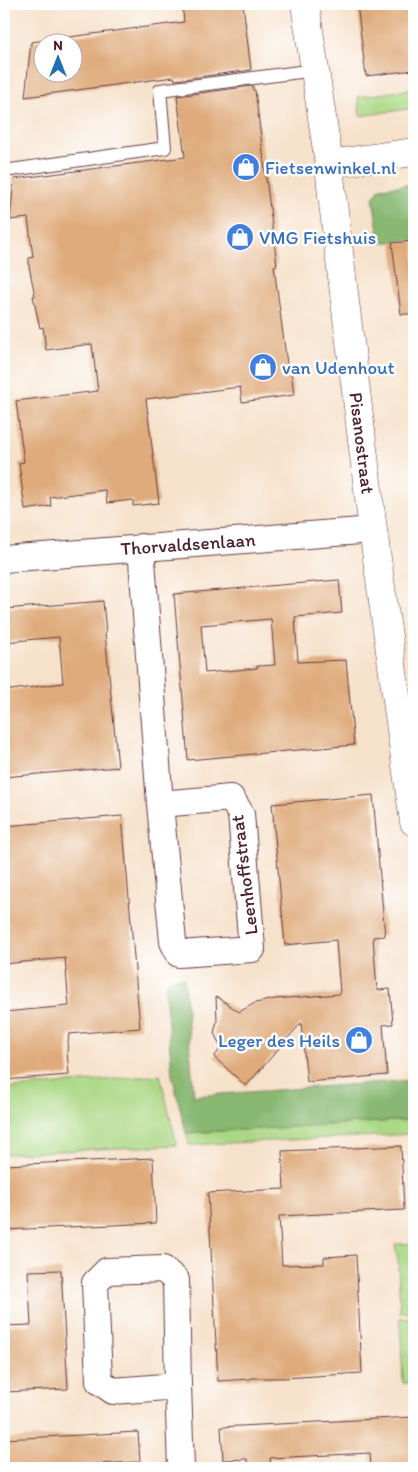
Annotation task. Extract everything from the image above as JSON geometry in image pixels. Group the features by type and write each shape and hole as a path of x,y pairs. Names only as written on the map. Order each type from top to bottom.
{"street":[{"name":"Pisanostraat","path":"305,4 330,164 332,195 373,530 414,822"},
{"path":"330,164 414,152"},
{"name":"Thorvaldsenlaan","path":"4,559 373,530"},
{"name":"Leenhoffstraat","path":"141,547 160,804 173,942 179,954 252,949 241,814 231,798 160,804"},
{"path":"178,1386 112,1391 99,1381 95,1283 107,1271 163,1269 176,1280 181,1468"}],"lane":[{"path":"4,171 165,148 160,90 315,70"}],"green space":[{"path":"414,89 414,108 360,116 358,97"},
{"path":"414,184 414,239 380,243 373,198 380,188"},
{"path":"184,978 194,1096 414,1080 414,1120 186,1133 172,1075 165,987 170,980"},
{"path":"160,1075 177,1145 4,1154 4,1089"},
{"path":"414,1120 414,1134 189,1145 186,1133"},
{"path":"395,1244 414,1244 414,1312 400,1312 398,1260"},
{"path":"400,1318 414,1318 414,1383 403,1383"}],"building":[{"path":"182,4 243,4 251,70 175,80 174,77 25,97 31,42 32,82 82,82 82,35 184,22"},
{"path":"357,4 408,4 414,50 414,70 366,76"},
{"path":"253,86 277,265 274,266 288,372 291,371 294,395 242,402 240,387 146,399 159,503 133,506 133,500 107,503 105,490 50,497 51,506 25,510 19,463 24,462 16,401 98,391 92,344 46,350 43,327 40,328 33,296 35,296 29,258 33,257 28,218 10,220 14,179 185,157 177,96"},
{"path":"414,241 414,314 401,314 392,243"},
{"path":"339,580 342,613 295,617 298,662 346,660 354,745 188,760 174,594","holes":["271,619 275,665 205,673 201,625"]},
{"path":"103,601 118,767 4,777 4,691 63,683 59,637 4,642 4,609"},
{"path":"373,795 385,936 373,937 377,990 390,989 393,1024 383,1025 387,1075 307,1082 301,1023 246,1086 214,1057 221,1048 214,1033 217,1021 216,996 239,1012 255,1003 275,999 340,994 336,940 285,945 272,804"},
{"path":"122,816 140,1028 69,1034 67,1052 69,1075 4,1080 4,1012 69,1006 65,958 4,964 4,826"},
{"path":"401,1146 404,1210 279,1216 282,1265 324,1264 324,1257 356,1255 362,1373 218,1381 208,1193 284,1189 282,1151"},
{"path":"153,1158 156,1223 4,1230 4,1165"},
{"path":"61,1270 68,1389 4,1392 4,1326 31,1325 28,1271"},
{"path":"414,1417 414,1468 371,1468 370,1453 270,1458 271,1468 248,1468 247,1459 223,1460 221,1427"},
{"path":"138,1432 140,1462 93,1464 93,1468 4,1468 4,1439"}],"place":[{"name":"Fietsenwinkel.nl","path":"246,167"},
{"name":"VMG Fietshuis","path":"240,237"},
{"name":"van Udenhout","path":"263,367"},
{"name":"Leger des Heils","path":"359,1040"}]}
